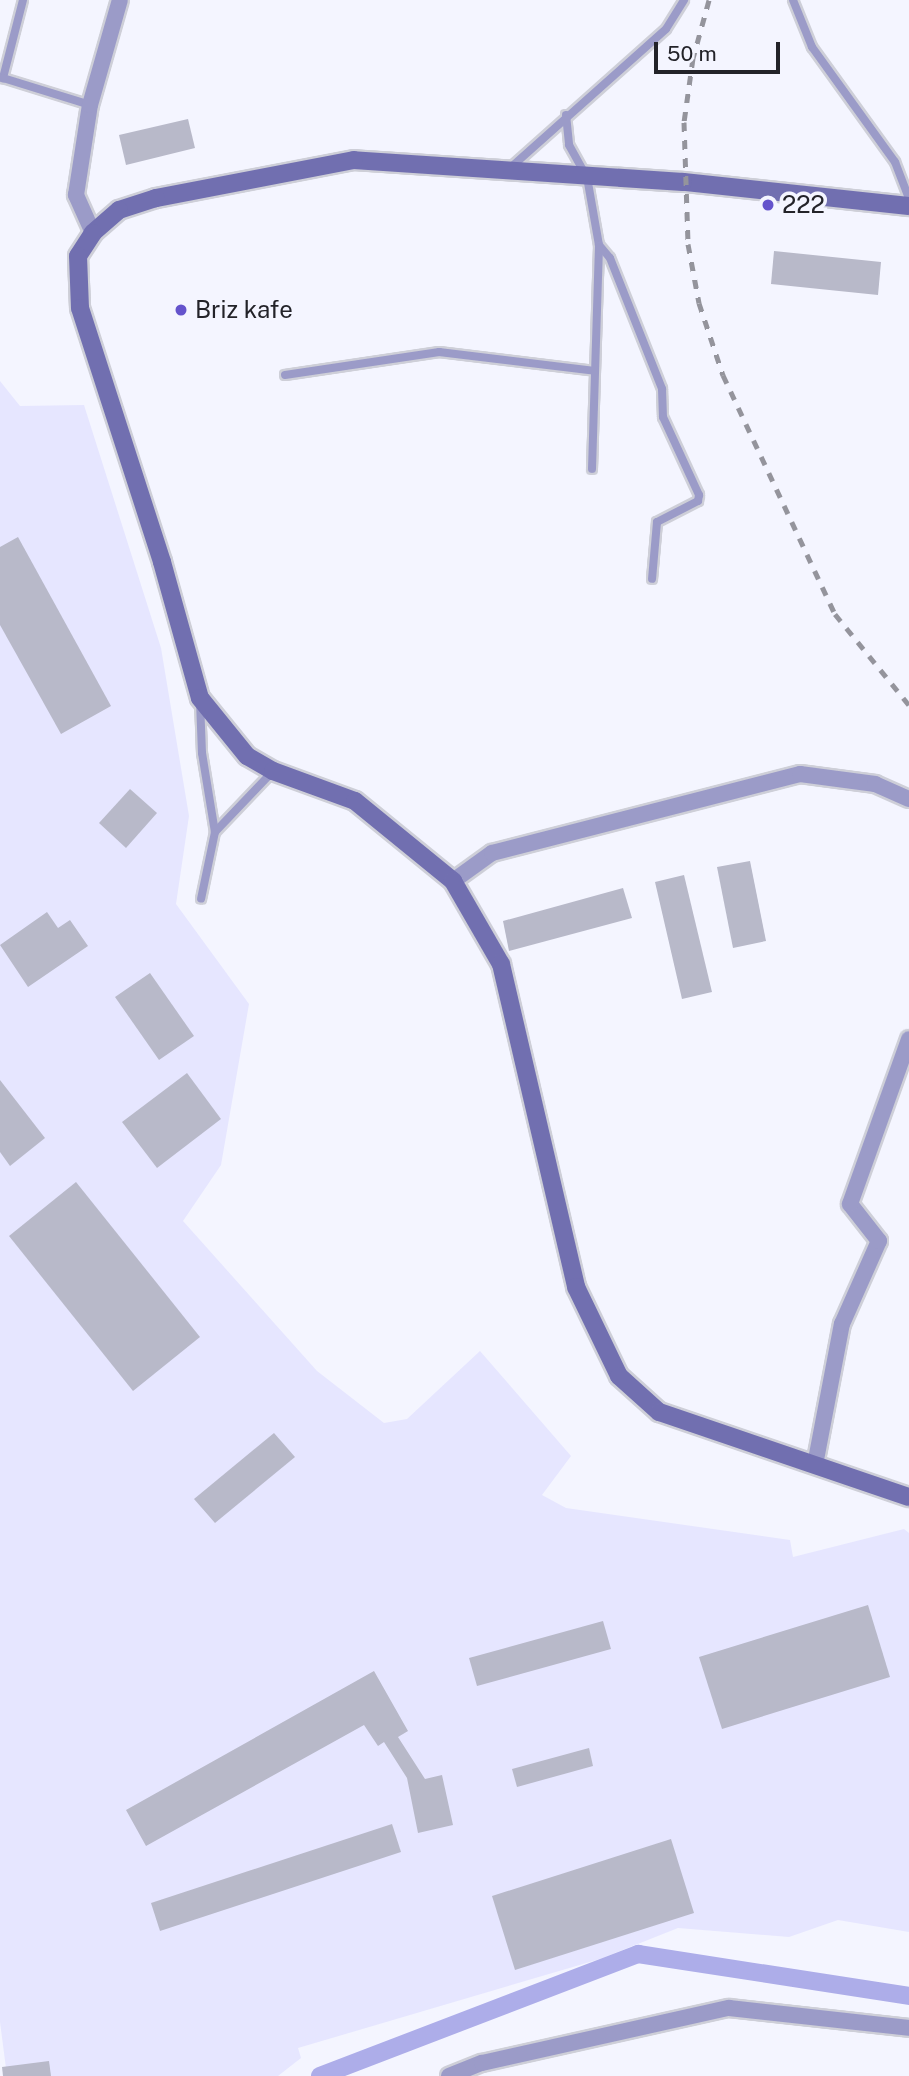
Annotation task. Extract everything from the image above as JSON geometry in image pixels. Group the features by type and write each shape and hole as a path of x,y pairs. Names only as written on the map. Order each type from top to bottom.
{"street":[{"path":"93,233 76,195 90,105 120,0"},
{"path":"909,206 683,182 354,160 156,198 120,210 93,233 78,256 80,308 200,698 224,733 247,756 273,771 355,801 453,881 501,964 576,1287 619,1376 659,1412 909,1497"},
{"path":"453,881 492,853 800,774 875,784 909,799"},
{"path":"816,1465 842,1324 879,1241 850,1204 909,1039"},
{"path":"449,2076 729,2008 909,2028"}],"lane":[{"path":"23,0 2,79 90,105"},
{"path":"507,171 566,115 666,29 684,0"},
{"path":"793,0 812,47 895,162 909,198"},
{"path":"566,115 569,145 587,177 599,245 592,469"},
{"path":"599,245 610,258 662,389 663,417 699,495 698,501 657,522 652,579"},
{"path":"285,375 439,352 595,371"},
{"path":"200,698 202,753 215,832 201,900"},
{"path":"215,832 273,771"}],"shaded area":[{"path":"0,381 20,406 84,405 161,648 189,816 176,904 249,1004 221,1165 183,1221 317,1371 384,1423 407,1419 480,1351 571,1456 542,1495 566,1508 790,1540 793,1557 904,1529 909,1533 909,1932 838,1920 789,1937 678,1928 600,1959 298,2048 301,2058 278,2076 7,2076 0,2022"}],"building":[{"path":"188,119 195,148 126,165 119,135"},
{"path":"774,251 881,262 878,295 771,284"},
{"path":"18,537 111,706 61,734 0,625 0,547"},
{"path":"130,789 157,813 126,848 99,823"},
{"path":"750,861 766,941 733,948 717,867"},
{"path":"684,875 712,992 682,999 655,882"},
{"path":"623,888 632,918 509,951 503,921"},
{"path":"47,912 58,928 70,920 88,946 28,987 0,945"},
{"path":"150,973 194,1036 159,1060 115,997"},
{"path":"187,1073 221,1119 157,1168 122,1122"},
{"path":"0,1080 45,1138 10,1166 0,1152"},
{"path":"76,1182 200,1337 133,1391 9,1236"},
{"path":"274,1433 295,1457 215,1523 194,1499"},
{"path":"868,1605 890,1677 722,1729 699,1657"},
{"path":"603,1621 611,1649 477,1686 469,1658"},
{"path":"374,1671 408,1731 398,1737 425,1779 442,1775 453,1825 418,1833 407,1778 384,1742 378,1746 364,1725 146,1846 126,1810"},
{"path":"589,1748 593,1766 517,1787 512,1769"},
{"path":"392,1824 401,1852 160,1931 151,1903"},
{"path":"671,1839 694,1913 515,1970 492,1896"},
{"path":"49,2061 51,2076 3,2076 2,2067"}],"waterway":[{"path":"320,2076 638,1954 909,1996"}],"railway":[{"path":"709,0 693,58 684,122 688,244 699,303 723,375 835,614 909,705"}],"place":[{"name":"222","path":"768,205"},
{"name":"Briz kafe","path":"181,310"}]}
